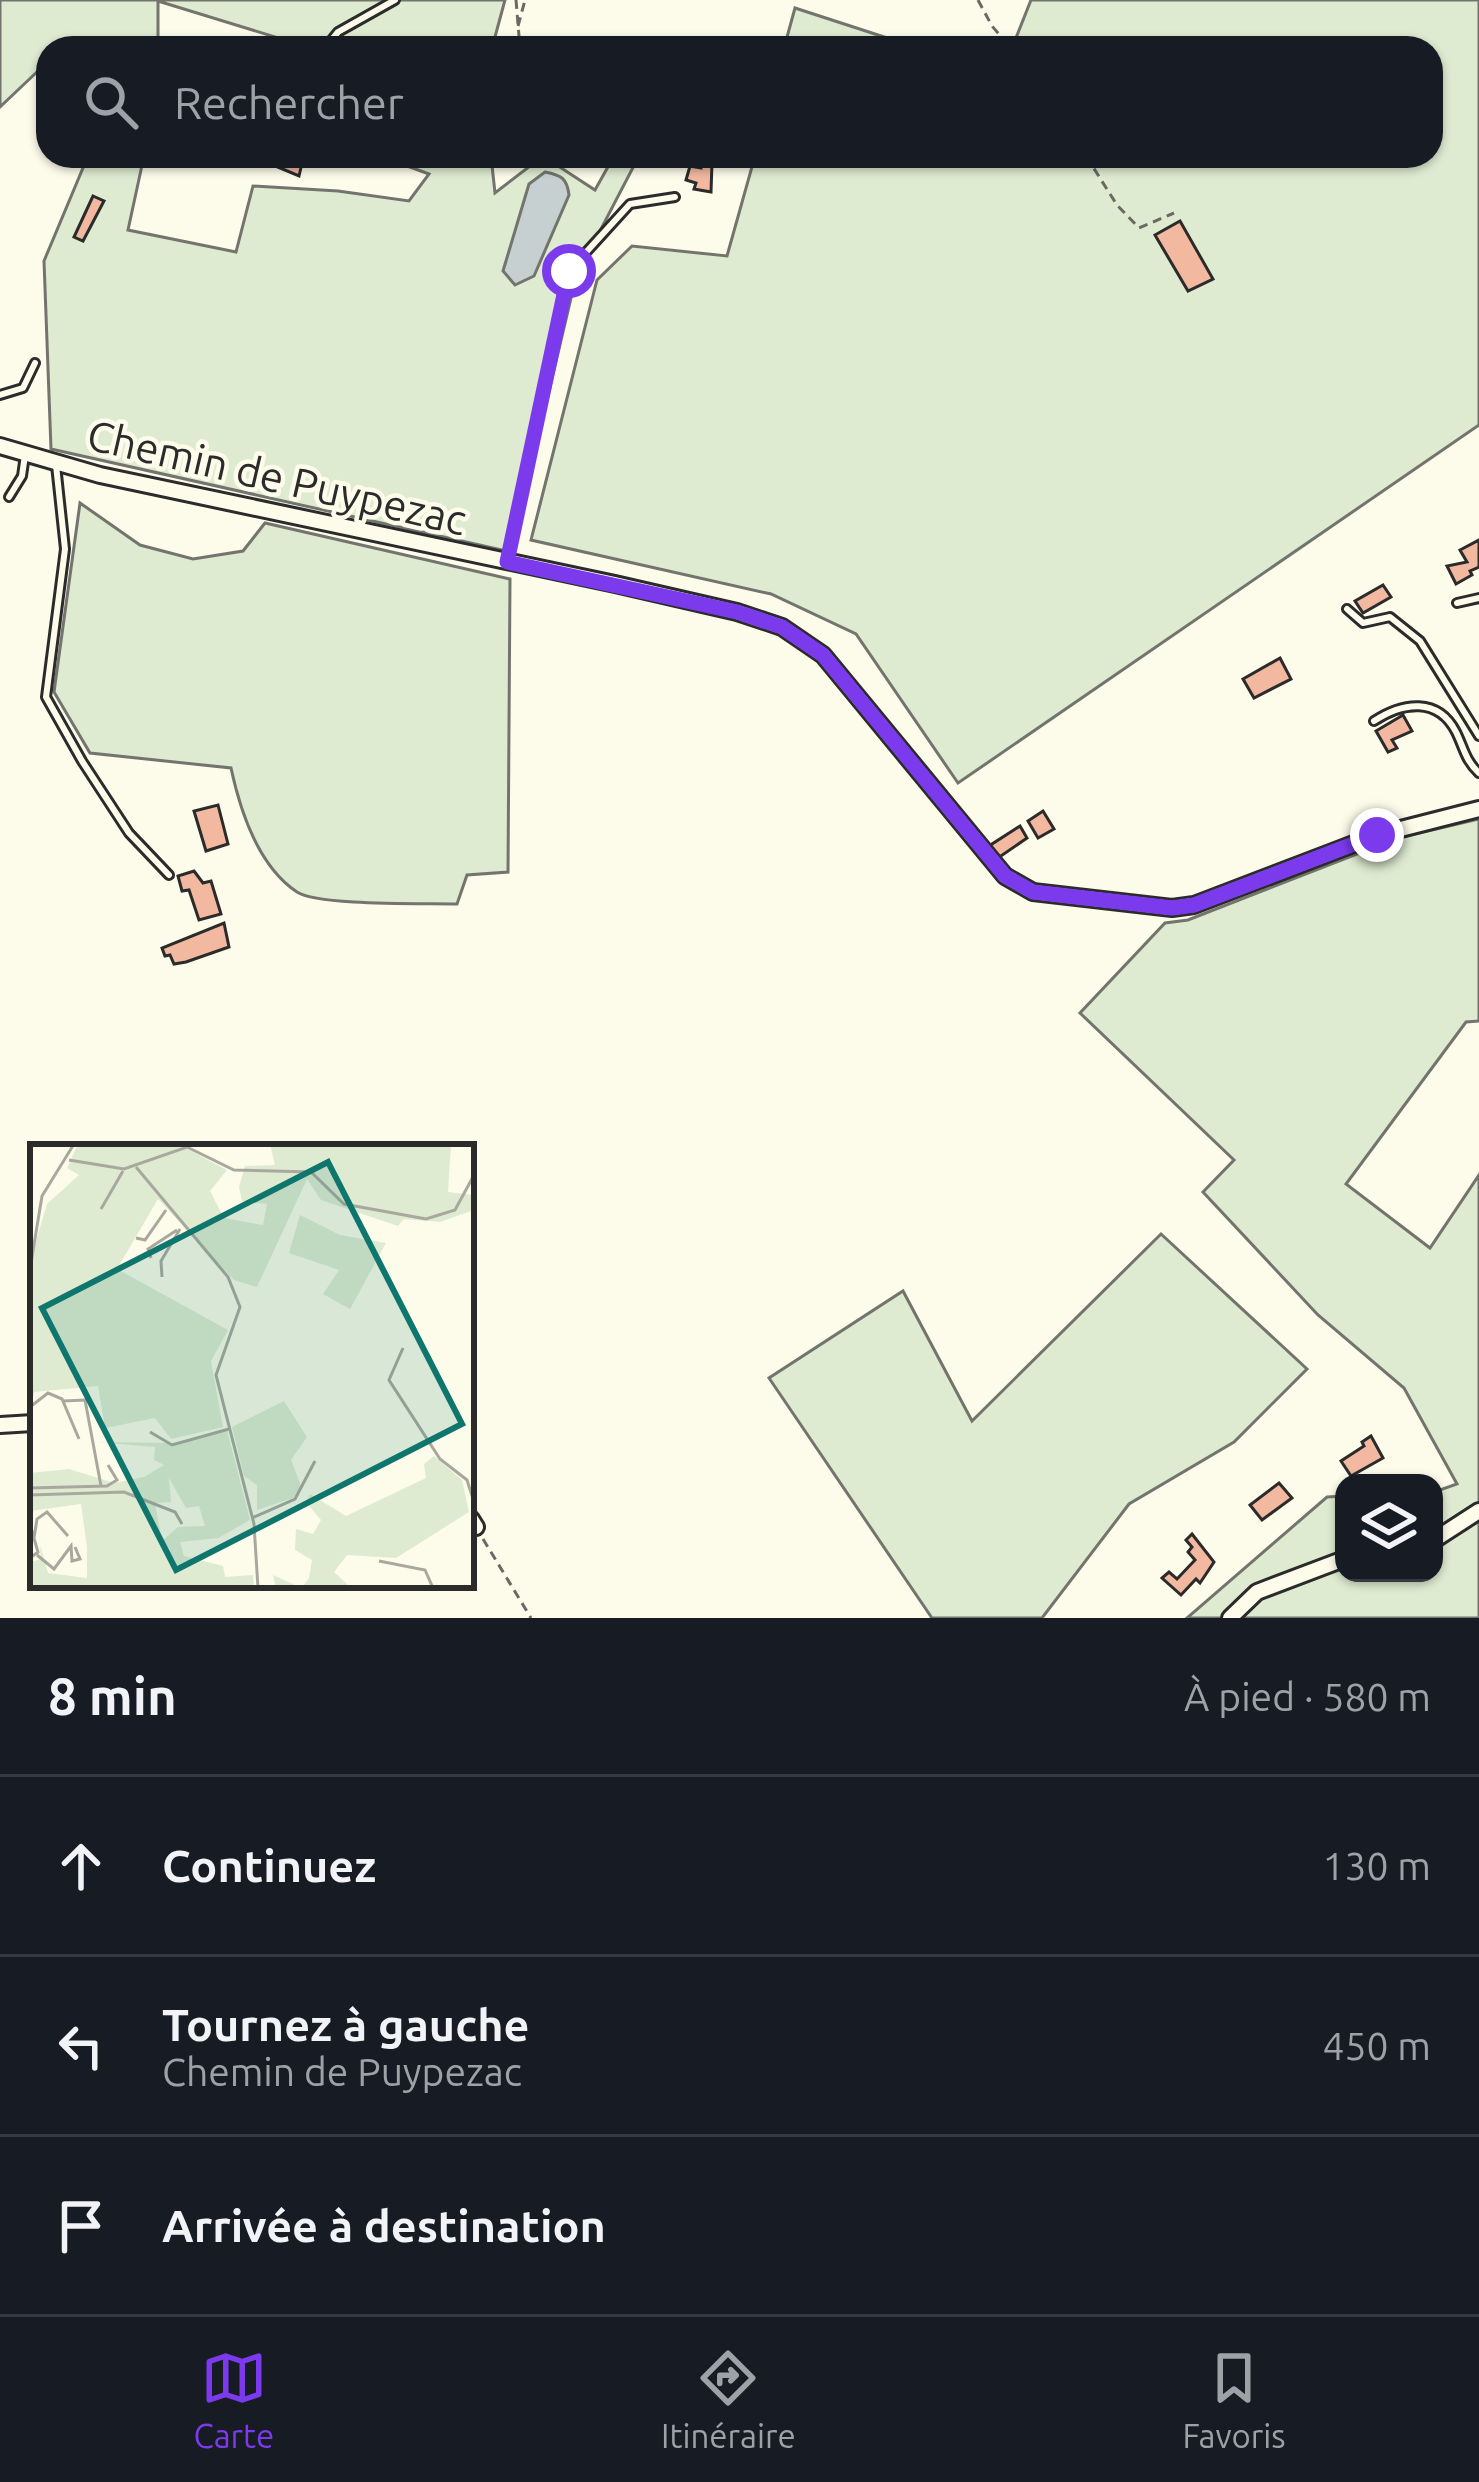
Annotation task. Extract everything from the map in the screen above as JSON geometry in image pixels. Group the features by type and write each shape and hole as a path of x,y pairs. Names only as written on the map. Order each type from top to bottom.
{"street":[{"name":"Chemin de Puypezac","path":"0,446 100,475 737,612 782,627 823,655 1005,876 1033,892 1172,908 1194,905 1377,835 1479,809"},
{"path":"0,1425 30,1423"},
{"path":"1443,1534 1479,1511"},
{"path":"1230,1618 1257,1592 1335,1562"}],"lane":[{"path":"335,36 394,0"},
{"path":"507,562 569,271 630,204 675,197"},
{"path":"0,395 23,388 35,363"},
{"path":"9,497 22,476 25,455"},
{"path":"56,462 64,549 46,697 129,832 169,875"},
{"path":"1456,603 1479,598"},
{"path":"1347,609 1363,623 1390,617 1420,641 1479,736"},
{"path":"1374,721 1404,707 1422,704 1436,709 1453,726 1462,752 1479,773"}],"path":[{"path":"516,0 517,36"},
{"path":"516,33 525,0"},
{"path":"977,0 1002,36"},
{"path":"1094,168 1138,228 1174,213"},
{"path":"474,1526 531,1618"}],"green space":[{"path":"0,0 505,0 495,36 272,36 158,1 158,36 36,36 36,73 0,107"},
{"path":"1031,0 1479,0 1479,425 958,783 856,634 771,594 531,540 597,280 632,246 727,256 752,168 1443,168 1443,36 1017,36"},
{"path":"795,8 881,36 787,36"},
{"path":"83,168 141,168 128,230 236,252 253,186 409,201 429,174 413,168 492,168 495,193 527,168 561,168 595,190 607,168 633,168 576,277 511,552 51,449 44,261"},
{"path":"80,503 140,545 193,559 243,551 265,523 510,579 508,872 467,875 457,904 349,902 309,896 283,881 261,852 231,768 90,753 54,692"},
{"path":"1479,819 1479,1021 1466,1022 1346,1184 1430,1248 1479,1175 1479,1618 1187,1618 1327,1497 1335,1497 1335,1582 1443,1582 1443,1489 1457,1484 1404,1388 1318,1315 1203,1192 1234,1160 1080,1013 1165,923 1188,920 1398,838"},
{"path":"1161,1234 1307,1369 1234,1442 1129,1504 1042,1618 932,1618 769,1378 903,1291 972,1421"}],"shaded area":[{"path":"545,172 562,178 569,195 534,276 515,285 503,271 529,184"}],"building":[{"path":"689,168 712,168 711,192 694,189 696,183 686,180"},
{"path":"93,196 104,201 83,241 74,237"},
{"path":"1180,221 1213,279 1188,291 1155,235"},
{"path":"1479,540 1479,567 1456,584 1447,566 1467,562 1460,550"},
{"path":"1383,585 1391,597 1363,613 1355,601"},
{"path":"1280,658 1291,679 1254,698 1243,679"},
{"path":"1403,715 1412,731 1392,740 1397,748 1388,752 1376,731"},
{"path":"218,805 228,844 206,851 194,811"},
{"path":"1043,811 1054,829 1038,838 1028,821"},
{"path":"1020,826 1027,838 998,858 989,846"},
{"path":"194,871 203,883 211,881 221,914 199,920 189,890 182,891 178,876"},
{"path":"224,923 229,947 174,964 170,955 165,956 162,948"},
{"path":"1371,1436 1383,1458 1350,1474 1341,1461 1364,1446 1362,1442"},
{"path":"1279,1483 1292,1498 1262,1520 1250,1505"},
{"path":"1192,1534 1214,1562 1200,1583 1196,1579 1181,1595 1162,1578 1169,1572 1177,1579 1195,1560 1186,1540"}],"route":[{"path":"569,271 507,562 737,612 782,627 823,655 1005,876 1033,892 1172,908 1194,905 1377,835"}]}
